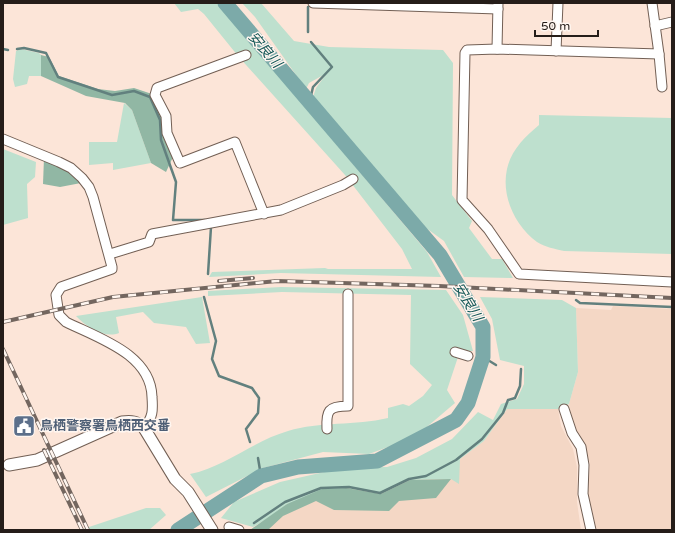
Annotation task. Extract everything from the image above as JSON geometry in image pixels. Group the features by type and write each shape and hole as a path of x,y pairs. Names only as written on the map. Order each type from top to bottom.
{"main road":[{"path":"6,465 37,460 122,422 131,421 139,423 144,428 175,479 188,492 212,530"}],"street":[{"path":"313,3 498,6 497,49"},
{"path":"556,51 558,3"},
{"path":"652,3 662,87"},
{"path":"654,26 672,22"},
{"path":"659,54 497,49 467,50 465,53 462,200 488,229 519,274 672,282"},
{"path":"246,56 157,88 155,95 166,116 167,132 180,163 235,142 264,214"},
{"path":"3,139 71,168 89,187 110,254 112,269 61,287 56,295 59,315 66,322 125,351 143,369 152,388 154,411 151,420 144,428"},
{"path":"110,254 149,242 152,234 281,210 343,185 353,179"},
{"path":"327,429 327,414 330,409 335,406 348,406 348,294"},
{"path":"455,352 468,356"},
{"path":"564,409 570,428 581,447 584,466 583,494 591,530"},
{"path":"228,527 239,530"}],"shaded area":[{"path":"613,306 672,309 672,530 597,530 588,495 590,464 586,448 572,424 569,404 578,372 576,308 611,310"},
{"path":"507,409 558,409 561,426 573,449 577,467 577,502 581,530 250,530 287,504 460,459 484,441"}],"green space":[{"path":"174,3 218,3 427,252 441,277 281,273 209,277 212,272 325,268 412,269 402,249 345,175 238,56 204,14 198,9 181,12"},
{"path":"242,3 261,3 294,41 329,47 443,50 453,63 452,195 472,221 469,228 492,259 502,259 513,278 464,277 444,241 426,228 313,97 316,88 327,73 309,83 306,89 255,17"},
{"path":"21,49 39,53 41,55 41,76 29,76 27,84 15,87 13,79 16,51"},
{"path":"41,55 49,57 59,76 98,89 115,91 134,88 152,94 164,121 164,139 173,157 166,172 151,163 132,110 125,103 86,96 41,76"},
{"path":"124,103 132,110 151,163 113,170 113,163 89,165 89,142 117,142"},
{"path":"539,115 672,118 672,254 564,251 550,248 537,242 522,228 516,219 508,200 506,190 507,169 515,150 539,125"},
{"path":"3,149 36,162 35,177 27,184 28,218 3,225"},
{"path":"44,158 73,174 81,183 60,187 43,184"},
{"path":"281,287 446,290 463,315 473,351 460,351 447,390 455,403 415,437 369,454 323,452 263,468 206,497 190,474 215,466 275,435 288,431 312,426 363,422 388,418 388,408 403,404 409,406 423,396 432,385 410,364 411,295 282,292 208,296 208,291"},
{"path":"202,297 210,343 196,344 186,327 154,323 143,312 116,317 119,333 114,334 96,331 76,316"},
{"path":"480,297 562,300 576,308 578,372 569,404 558,409 507,409 484,441 460,459 459,484 451,479 410,480 381,494 346,488 287,504 272,516 253,527 221,518 234,502 280,482 342,468 387,467 416,458 452,439 478,412 493,420 501,404 517,399 524,384 524,366 500,360 492,319"},
{"path":"451,479 436,498 399,501 389,511 334,510 316,501 283,516 268,530 250,530 287,504 322,489 346,488 381,494 410,480"},
{"path":"146,508 160,508 166,515 149,530 80,530"}],"waterway":[{"name":"安良川","path":"178,530 261,476 298,467 377,461 456,420 468,403 483,357 483,327 440,255 225,3"},
{"path":"308,7 308,32"},
{"path":"309,104 313,87 332,67 311,42"},
{"path":"17,49 24,48 46,53 58,77 112,95 134,91 150,97 160,120 161,140 176,182 173,220 205,220"},
{"path":"3,49 8,50"},
{"path":"208,274 211,227"},
{"path":"204,297 216,341 212,359 219,376 252,388 259,398 258,413 246,429 250,442"},
{"path":"576,300 580,303 672,307"},
{"path":"483,357 496,365"},
{"path":"254,523 285,502 321,488 349,487 380,493 409,479 426,476 456,460 482,439 503,413 508,400 515,398 520,386 521,369"},
{"path":"258,458 261,476"}],"railway":[{"path":"219,281 253,278"},
{"path":"3,322 113,297 277,281 439,286 672,298"},
{"path":"3,349 88,530"},
{"path":"44,450 82,530"}],"place":[{"name":"鳥栖警察署鳥栖西交番","path":"24,426"}]}
